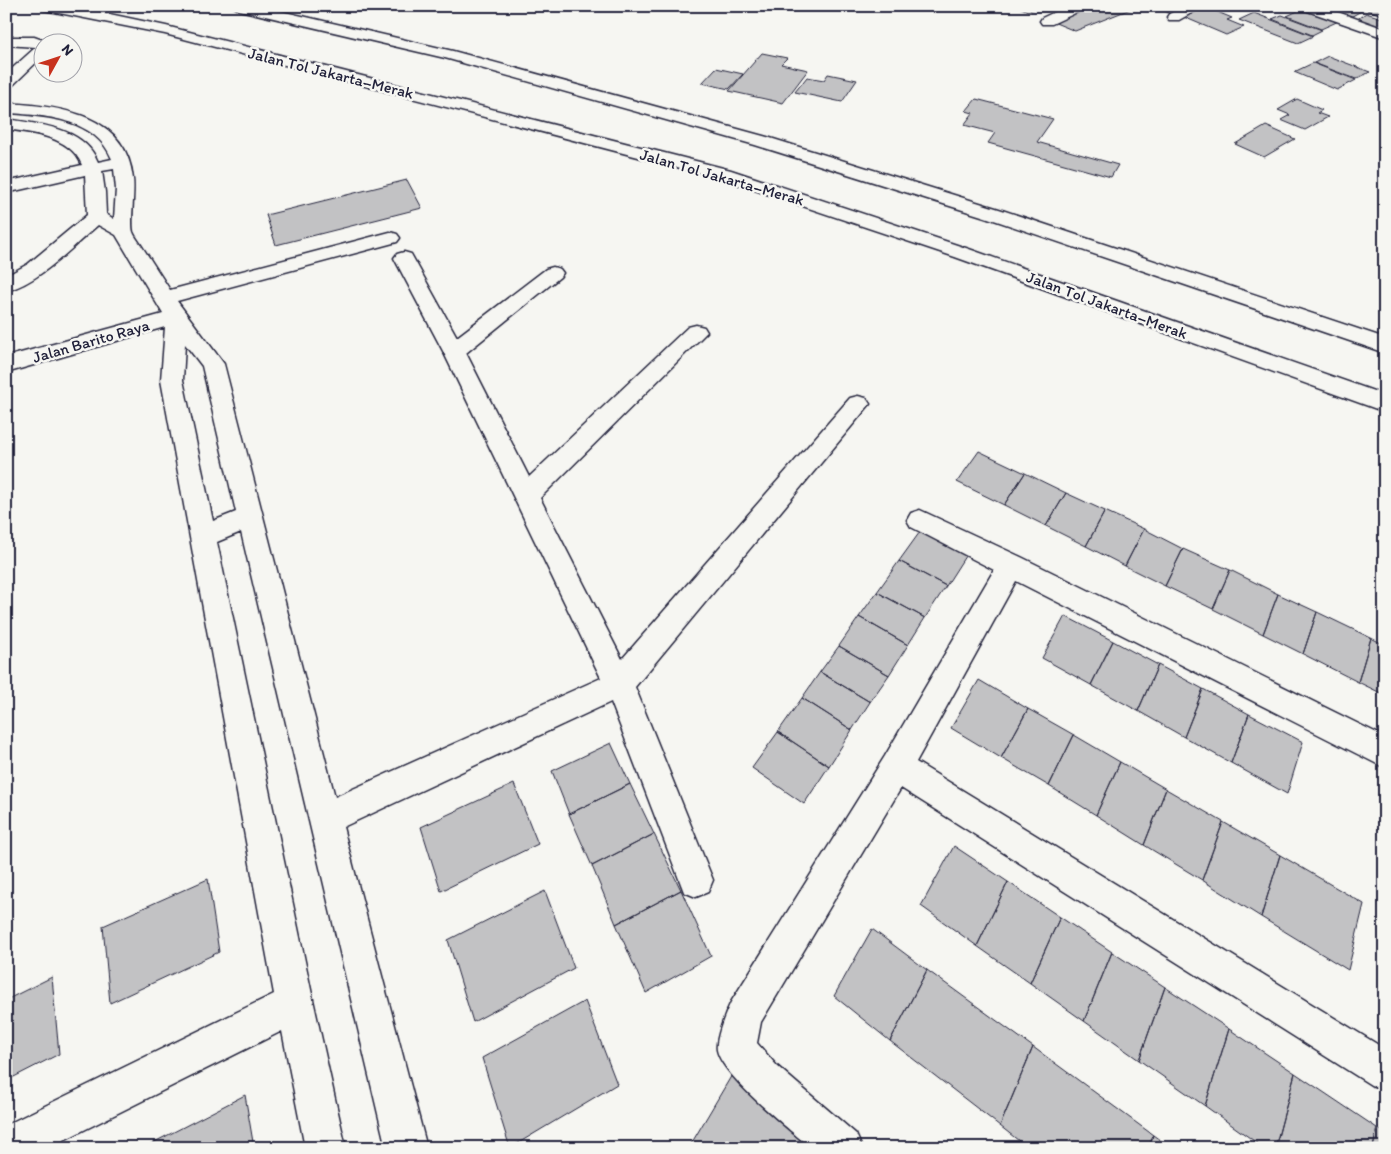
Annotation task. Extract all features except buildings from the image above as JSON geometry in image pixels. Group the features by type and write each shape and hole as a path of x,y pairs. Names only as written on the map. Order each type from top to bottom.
{"main road":[{"name":"Jalan Tol Jakarta–Merak","path":"44,6 166,30 725,174 971,257 1385,404"},
{"path":"239,6 448,54 761,141 992,213 1385,346"},
{"path":"1047,21 1079,6"},
{"path":"1174,16 1197,6"},
{"path":"1306,6 1385,34"},
{"path":"6,41 32,41"},
{"path":"6,83 32,58"},
{"path":"6,108 52,112 96,127 114,142 122,161 125,191 124,233"},
{"path":"6,124 34,128 67,138 87,153 93,168 98,194 96,217 36,268 6,285"},
{"path":"6,188 122,161"},
{"path":"96,217 124,233 171,307 213,364 407,1148"},
{"name":"Jalan Barito Raya","path":"6,365 171,307 397,248 454,352"},
{"path":"553,273 454,352 619,684 696,880"},
{"path":"171,307 172,380 295,1004 326,1148"},
{"path":"526,496 696,332"},
{"path":"324,818 619,684 858,404"},
{"path":"203,536 250,517"},
{"path":"920,520 1385,753"},
{"path":"842,1148 763,1080 736,1049 744,1016 896,767 1011,565"},
{"path":"896,767 1385,1071"},
{"path":"6,1147 295,1004"}]}
